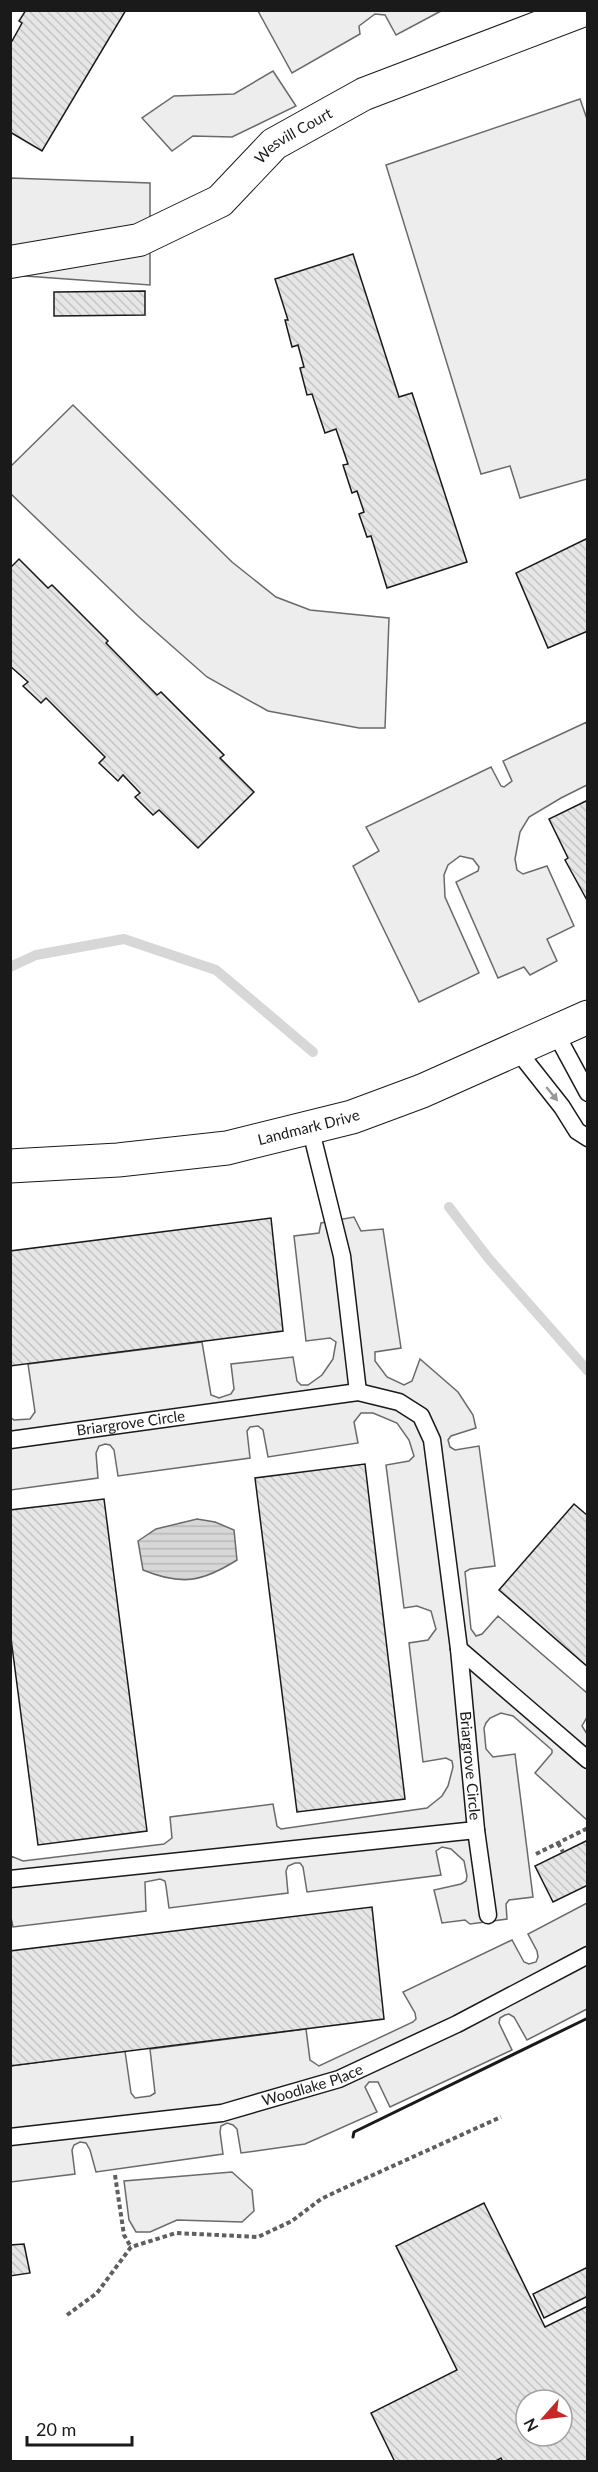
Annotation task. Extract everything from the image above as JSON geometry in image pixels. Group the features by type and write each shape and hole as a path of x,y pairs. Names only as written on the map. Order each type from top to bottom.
{"street":[{"name":"Wesvill Court","path":"10,262 139,240 220,201 274,144 364,94 584,10"},
{"name":"Landmark Drive","path":"10,1166 118,1160 227,1148 352,1117 422,1091 588,1017"}],"lane":[{"path":"555,1032 588,1093"},
{"path":"517,1050 562,1107 577,1131 588,1138"},
{"path":"310,1127 342,1256 358,1392"},
{"name":"Briargrove Circle","path":"10,1440 358,1392 399,1402 421,1416 432,1440 459,1649 476,1830 10,1879"},
{"path":"459,1649 588,1760"},
{"path":"476,1830 488,1915"},
{"name":"Woodlake Place","path":"10,2137 222,2113 339,2079 457,2024 588,1955"}],"path":[{"path":"536,1854 588,1828"},
{"path":"558,1843 563,1852"},
{"path":"68,2315 97,2293 131,2247 176,2233 242,2238 271,2233 292,2221 321,2199 501,2117"},
{"path":"115,2175 124,2235 131,2247"}],"shaded area":[{"path":"258,11 441,11 396,35 385,15 375,14 359,26 360,34 292,73"},
{"path":"273,71 296,106 232,137 193,136 172,151 142,118 174,96 234,94"},
{"path":"580,99 588,122 587,479 520,498 510,466 481,474 386,165"},
{"path":"10,178 150,183 150,285 11,275"},
{"path":"73,405 232,562 276,597 310,610 389,618 385,728 359,728 268,711 207,677 139,617 11,494 11,466"},
{"path":"587,722 587,785 529,817 520,832 515,859 517,870 523,874 547,866 574,926 547,939 557,961 530,975 524,967 498,978 456,882 478,871 479,867 473,859 460,856 448,865 444,875 445,897 479,973 419,1002 353,866 379,851 366,827 491,767 501,786 504,787 512,781 503,761"},
{"path":"354,1217 361,1231 383,1229 401,1348 375,1352 375,1361 387,1377 404,1385 412,1381 420,1359 458,1392 473,1415 476,1428 451,1436 448,1440 450,1447 455,1450 479,1446 495,1566 470,1569 465,1572 471,1629 476,1636 482,1634 498,1616 587,1693 587,1717 582,1726 587,1734 587,1820 535,1773 552,1750 513,1716 501,1713 490,1718 486,1723 484,1728 486,1749 493,1757 515,1754 533,1897 509,1900 506,1904 507,1919 470,1924 465,1920 442,1923 434,1890 461,1884 466,1881 467,1876 464,1861 451,1849 442,1847 436,1851 441,1875 307,1892 303,1867 300,1863 295,1863 288,1866 286,1871 288,1893 169,1908 165,1881 160,1879 145,1882 146,1911 13,1927 10,1913 11,1856 23,1861 164,1844 172,1838 170,1817 273,1804 277,1826 281,1829 427,1808 442,1796 448,1786 453,1767 452,1761 446,1758 423,1762 409,1643 428,1640 436,1629 431,1611 417,1606 404,1608 386,1465 409,1461 414,1456 409,1440 397,1423 373,1413 361,1413 354,1422 358,1443 268,1457 263,1430 258,1426 250,1427 247,1431 250,1458 118,1476 114,1450 110,1445 105,1444 99,1446 96,1453 98,1478 11,1490 10,1417 14,1420 30,1419 35,1412 28,1364 202,1342 211,1395 219,1398 231,1394 234,1389 231,1364 293,1357 297,1381 301,1385 308,1385 322,1375 333,1359 336,1342 330,1338 306,1341 294,1236 319,1233 321,1223"},
{"path":"197,1519 215,1522 234,1530 237,1560 213,1573 192,1579 169,1578 143,1570 138,1541 156,1529"},
{"path":"587,1903 587,2009 527,2040 514,2017 509,2014 505,2015 500,2018 499,2023 512,2050 390,2107 378,2082 369,2082 365,2087 377,2112 305,2144 241,2153 237,2129 227,2123 221,2126 220,2132 223,2154 96,2172 90,2150 86,2143 80,2142 74,2145 72,2150 75,2174 11,2182 10,2066 125,2051 131,2093 135,2098 155,2093 150,2049 306,2029 310,2060 319,2066 413,2022 416,2019 415,2013 403,1992 512,1940 524,1962 529,1964 536,1962 537,1951 528,1934"},
{"path":"232,2172 252,2190 254,2211 242,2222 177,2220 150,2232 136,2232 129,2220 124,2181"}],"building":[{"path":"26,10 126,10 42,151 10,132 10,40 12,41 22,23 19,21"},
{"path":"353,254 399,397 412,393 467,562 387,588 371,536 367,537 359,514 364,512 357,491 352,493 343,465 348,464 336,429 325,433 312,394 307,395 300,368 304,367 298,345 292,347 285,320 288,320 275,279"},
{"path":"145,291 145,315 54,316 54,292"},
{"path":"588,538 588,631 548,648 516,573"},
{"path":"19,559 48,588 52,585 108,641 106,643 157,695 161,692 224,755 220,758 254,792 198,848 159,810 153,815 135,797 140,793 123,775 118,781 99,763 105,757 46,698 41,703 23,686 28,682 10,666 10,568"},
{"path":"588,800 588,902 565,860 568,858 549,819"},
{"path":"271,1218 283,1331 10,1366 10,1251"},
{"path":"365,1464 405,1799 297,1812 255,1478"},
{"path":"104,1499 147,1831 38,1845 10,1631 10,1510"},
{"path":"574,1504 588,1516 588,1667 499,1590"},
{"path":"588,1840 588,1885 553,1902 535,1866"},
{"path":"372,1907 384,2019 10,2066 10,1951"},
{"path":"484,2203 545,2327 588,2306 588,2462 503,2462 501,2458 494,2462 395,2462 371,2413 457,2370 396,2246"},
{"path":"24,2244 30,2273 10,2276 10,2245"},
{"path":"588,2267 588,2296 544,2318 533,2294"}],"waterway":[{"path":"10,967 36,955 124,939 216,970 313,1052"},
{"path":"449,1207 489,1259 588,1371"}],"wall":[{"path":"353,2137 354,2132 588,2018"}]}
